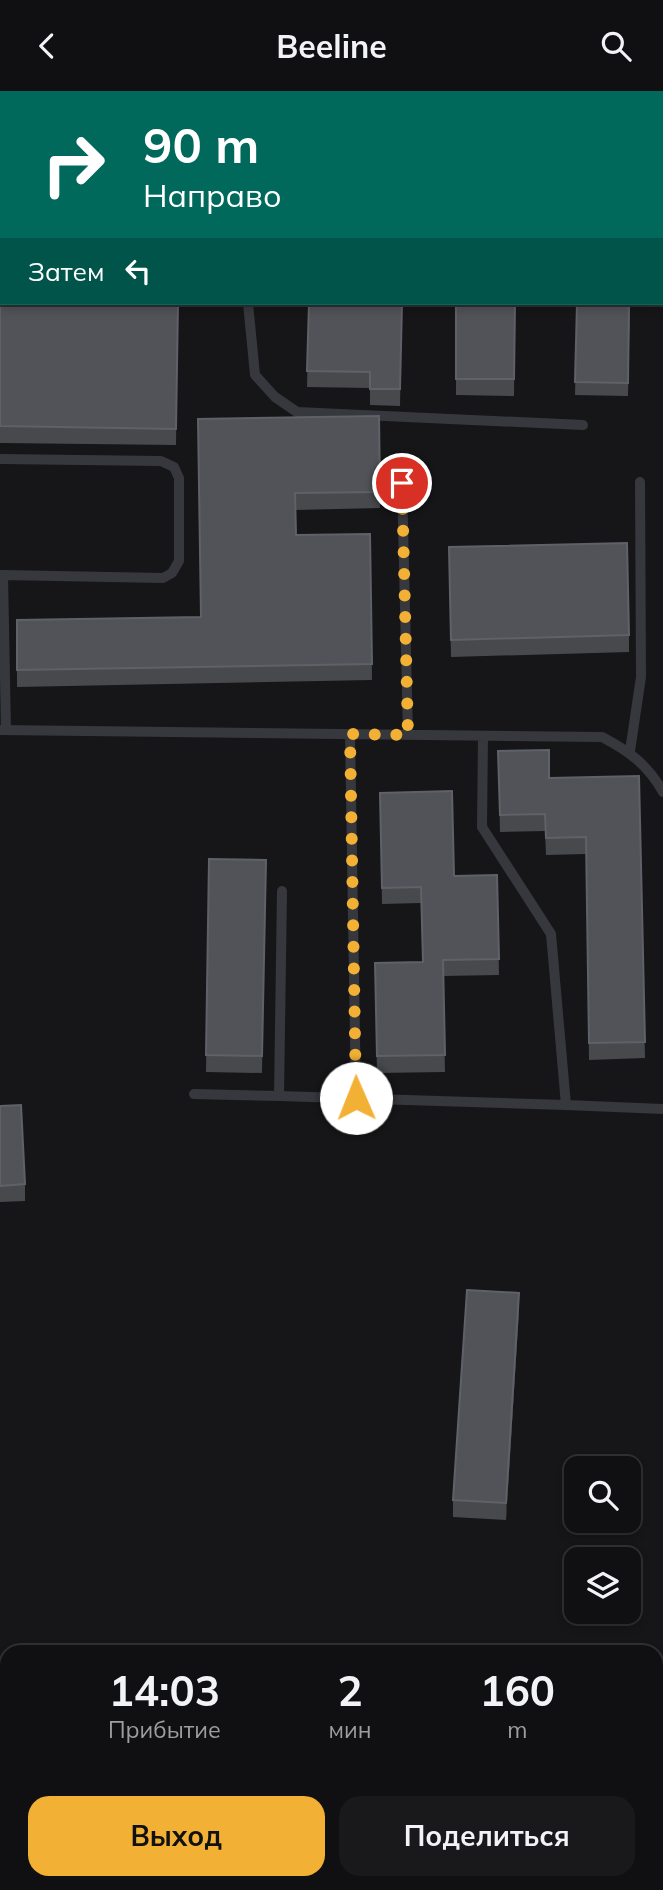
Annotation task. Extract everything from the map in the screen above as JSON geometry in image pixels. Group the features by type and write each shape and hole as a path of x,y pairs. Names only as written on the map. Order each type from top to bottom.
{"lane":[{"path":"248,305 255,375 275,397 297,412 583,425"},
{"path":"0,459 161,461 174,467 178,478 179,561 172,573 163,578 1,575 3,730 602,737 629,751 653,775 663,792"},
{"path":"629,751 641,677 640,482"},
{"path":"402,483 408,735"},
{"path":"350,734 356,1098"},
{"path":"483,736 482,827 551,934 566,1105"},
{"path":"279,1095 282,891"},
{"path":"194,1094 663,1109"}],"building":[{"path":"0,305 178,305 176,429 0,426"},
{"path":"309,305 402,305 400,389 370,389 370,372 307,371"},
{"path":"456,305 515,305 514,379 456,379"},
{"path":"577,305 629,305 628,383 575,382"},
{"path":"379,416 380,492 295,493 296,535 370,534 372,664 17,670 17,620 201,617 198,419"},
{"path":"627,543 629,635 451,640 449,547"},
{"path":"549,750 549,778 639,776 645,1042 589,1043 586,837 546,838 545,814 500,815 498,751"},
{"path":"452,791 454,876 497,875 499,959 443,960 445,1055 377,1056 375,963 423,962 421,887 382,888 380,793"},
{"path":"209,859 266,860 262,1056 206,1055"},
{"path":"21,1105 25,1184 0,1186 0,1106"},
{"path":"467,1290 519,1293 506,1503 453,1500"}],"route":[{"path":"356,1098 350,734 408,735 402,483"}]}
